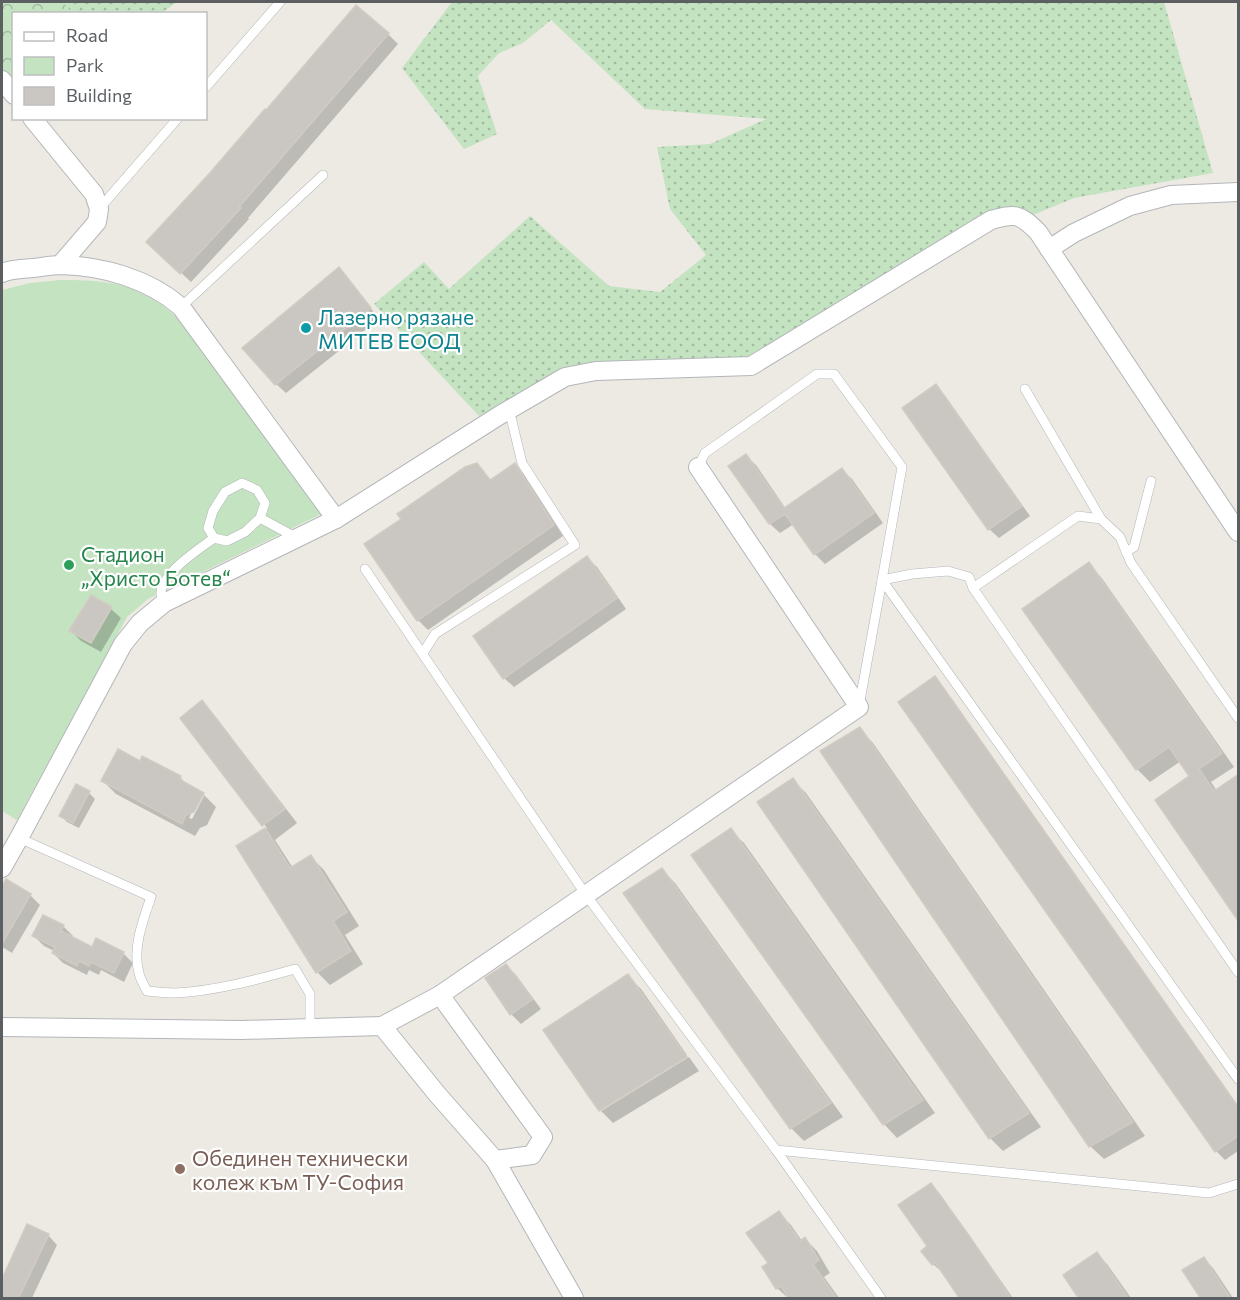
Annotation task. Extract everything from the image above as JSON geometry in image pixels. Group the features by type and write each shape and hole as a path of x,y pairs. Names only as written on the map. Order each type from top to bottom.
{"street":[{"path":"2,80 12,92"},
{"path":"34,120 94,194 99,209 97,222 60,265"},
{"path":"1049,249 1074,232 1130,206 1171,195 1239,192"},
{"path":"2,868 123,644 140,623 164,603 336,519 509,409 565,377 596,371 751,366 991,220 1008,215 1025,219 1038,232 1239,532"},
{"path":"2,273 60,265 106,270 156,289 181,307 336,519"},
{"path":"2,1027 242,1030 382,1026 440,995 859,707 698,467"},
{"path":"440,995 543,1137 532,1155 495,1160"},
{"path":"382,1026 495,1160 574,1299"}],"lane":[{"path":"207,86 280,2"},
{"path":"99,209 176,120"},
{"path":"181,307 322,175"},
{"path":"698,467 705,453 817,374 834,374 902,467 859,707"},
{"path":"1025,389 1101,519 1120,537 1131,563 1239,718"},
{"path":"423,653 435,634 575,545 522,464 509,409"},
{"path":"1126,552 1134,547 1151,481"},
{"path":"242,483 257,490 266,503 260,518 245,532 227,541 214,538 208,528 213,511 225,492 242,483"},
{"path":"973,588 1078,516 1101,519"},
{"path":"260,518 297,537"},
{"path":"164,603 160,593 166,578 184,560 214,538"},
{"path":"365,569 586,895 776,1150 881,1299"},
{"path":"882,580 912,574 948,571 969,577 973,588 1239,972"},
{"path":"882,580 1239,1079"},
{"path":"19,838 151,897 142,921 137,948 139,973 147,991 174,993 221,987 295,969 310,994 310,1028"},
{"path":"776,1150 1209,1193 1239,1184"}],"green space":[{"path":"2,2 63,2 71,12 12,12 12,83 2,69"},
{"path":"63,2 177,2 163,12 71,12"},
{"path":"452,2 1164,2 1213,173 1074,198 1033,215 1016,208 989,213 750,357 592,363 560,372 479,416 374,304 424,262 449,289 530,216 609,286 660,292 706,255 670,209 657,147 710,144 766,119 645,109 551,20 523,43 499,53 478,76 497,134 464,149 402,68"},
{"path":"60,280 98,281 123,286 147,295 176,317 321,514 148,599 127,617 17,820 2,811 2,290 30,283"}],"building":[{"path":"356,5 389,33 239,207 241,208 180,274 146,242 266,110"},
{"name":"Лазерно рязане МИТЕВ ЕООД","path":"339,267 371,308 275,385 242,348"},
{"path":"936,384 1022,506 988,530 902,408"},
{"path":"746,454 784,508 842,468 874,513 814,555 785,514 769,524 728,466"},
{"path":"477,463 490,480 515,463 554,525 417,621 364,544 401,519 397,514 465,467"},
{"path":"587,556 617,598 503,679 473,636"},
{"path":"1089,562 1222,753 1199,769 1214,791 1239,774 1239,922 1155,800 1189,776 1169,747 1136,770 1022,609"},
{"path":"91,595 112,607 91,643 69,631"},
{"path":"935,676 1239,1108 1239,1135 1215,1152 898,702"},
{"path":"202,700 285,809 262,826 180,718"},
{"path":"860,727 1133,1122 1089,1147 820,751"},
{"path":"118,749 140,761 142,756 181,776 179,779 204,793 194,812 186,815 182,824 101,781"},
{"path":"793,778 1029,1113 989,1139 757,802"},
{"path":"76,784 90,791 73,823 59,816"},
{"path":"265,828 290,868 311,855 347,912 333,921 351,951 316,973 236,846"},
{"path":"731,828 923,1100 883,1125 691,855"},
{"path":"662,868 831,1103 790,1129 623,893"},
{"path":"6,879 31,894 2,944 2,886"},
{"path":"43,915 64,925 61,931 92,947 96,938 124,952 114,973 91,962 89,966 79,961 77,966 52,953 55,947 32,936"},
{"path":"506,964 533,999 510,1015 485,978"},
{"path":"628,974 687,1057 599,1111 543,1030"},
{"path":"931,1183 1012,1299 960,1299 935,1262 932,1265 921,1251 927,1246 898,1205"},
{"path":"779,1211 800,1241 805,1237 819,1260 813,1264 837,1299 789,1299 781,1286 776,1289 762,1267 768,1263 746,1233"},
{"path":"27,1224 49,1234 18,1299 2,1299 2,1279"},
{"path":"1097,1252 1129,1299 1079,1299 1063,1275"},
{"path":"1204,1257 1231,1299 1201,1299 1182,1270"}],"place":[{"name":"Лазерно рязане МИТЕВ ЕООД","path":"306,328"},
{"name":"Стадион „Христо Ботев“","path":"69,565"},
{"name":"Обединен технически колеж към ТУ-София","path":"180,1169"}]}
